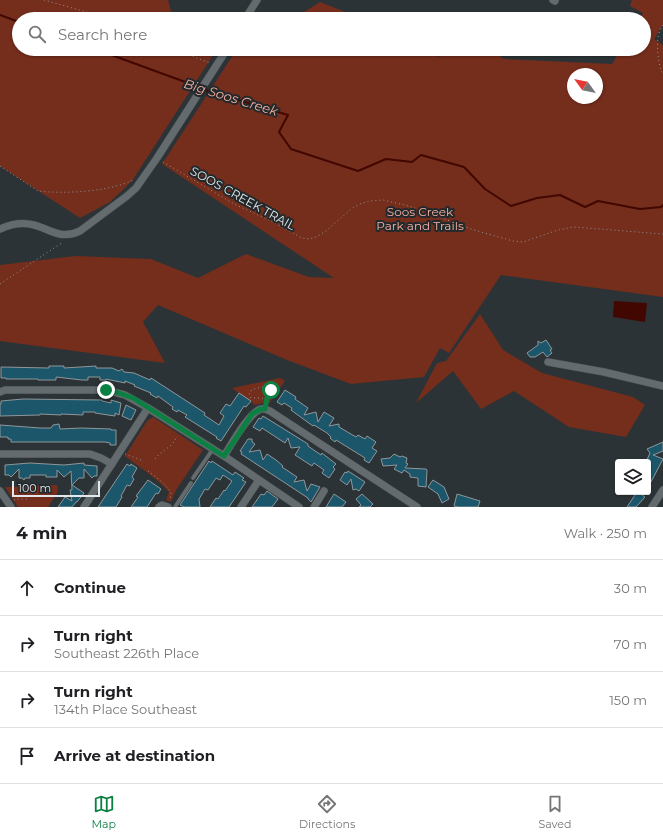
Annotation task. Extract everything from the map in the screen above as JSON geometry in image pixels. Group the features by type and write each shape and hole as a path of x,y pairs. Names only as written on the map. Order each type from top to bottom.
{"street":[{"path":"249,12 257,0"},
{"path":"0,230 10,226 26,224 58,234 74,234 127,196 145,176 222,56"},
{"path":"548,362 663,386"},
{"path":"0,392 5,390 106,390 125,395 224,456 299,507"},
{"path":"84,507 148,408"},
{"path":"224,456 252,414 263,409 270,411 418,507"},
{"path":"0,454 90,454 112,464"},
{"path":"241,507 259,480"},
{"path":"652,507 663,490"},
{"path":"0,491 10,506"},
{"path":"314,507 324,491"},
{"path":"159,507 162,505 170,507"}],"lane":[{"path":"194,478 213,449"},
{"path":"170,507 191,483"}],"path":[{"path":"44,0 86,12"},
{"path":"663,25 657,48 661,71 663,73"},
{"path":"192,56 216,65"},
{"name":"SOOS CREEK TRAIL","path":"157,158 228,201 269,220 302,238 309,239 316,237 326,231 360,204 370,201 383,200 409,206 474,230 513,241 523,242 558,230 574,227 663,234"},
{"path":"0,166 38,191 46,192 84,191 123,185 136,179 140,174 145,176"},
{"path":"0,284 74,234"},
{"path":"263,409 266,401 267,398 278,390 278,384 273,383 270,386 260,387 251,390 249,393 252,398 262,398 266,401"},
{"path":"270,386 271,390 274,392"},
{"path":"155,459 159,454 173,445 180,428"},
{"path":"119,453 141,460"},
{"path":"148,471 162,482 171,492 170,507"},
{"path":"10,506 16,499 28,499"}],"green space":[{"path":"0,0 168,0 171,12 12,12 12,56 212,56 132,181 110,202 80,218 0,166"},
{"name":"Soos Creek Park and Trails","path":"632,0 663,0 663,25 654,39 663,45 663,297 501,275 449,353 440,348 424,377 351,384 287,360 158,305 143,322 165,363 0,341 0,265 75,256 151,259 198,278 246,254 309,277 334,278 162,164 232,56 500,56 504,59 612,64 617,56 651,56 651,12 641,12 630,6"},
{"path":"320,2 345,12 304,12"},
{"path":"480,314 503,350 542,373 633,397 645,405 626,437 569,427 514,391 481,409 453,371 416,403 437,363 446,361"},
{"path":"280,378 285,381 268,405 263,403 255,405 232,388"},
{"path":"153,417 203,450 176,490 171,502 166,500 169,492 164,487 125,456 147,421"},
{"path":"57,485 58,492 48,507 18,507 5,487"}],"shaded area":[{"path":"614,301 647,303 645,322 613,317"}],"building":[{"path":"546,340 552,349 550,350 552,353 547,357 543,352 535,357 530,357 527,353 538,345 538,341 541,343"},
{"path":"49,366 64,366 64,368 96,366 96,368 112,368 119,371 122,369 124,372 134,373 150,380 151,378 205,413 204,415 219,425 224,416 220,413 226,404 230,406 239,393 251,401 246,407 244,406 221,441 185,417 187,415 178,410 177,412 172,409 173,407 158,396 157,398 150,394 151,393 125,381 125,383 106,379 100,380 100,377 88,377 88,380 56,377 56,380 1,378 1,367 49,368"},
{"path":"285,390 296,397 295,399 308,408 304,415 316,412 318,422 324,412 334,418 329,426 339,424 339,427 356,437 358,435 365,439 367,436 376,442 372,448 377,451 369,463 364,460 365,458 336,440 335,442 327,433 314,425 313,426 291,410 292,408 284,403 282,405 277,402"},
{"path":"23,399 102,400 111,403 111,400 121,403 119,415 115,413 115,416 95,412 83,412 83,415 40,414 0,416 1,401"},
{"path":"126,405 136,410 131,420 122,416"},
{"path":"263,416 308,444 308,446 321,455 322,453 336,464 333,467 335,469 329,478 322,473 324,470 314,463 312,466 295,455 300,447 291,448 288,438 285,443 262,428 260,431 253,427 259,418 261,419"},
{"path":"59,424 60,429 81,428 116,430 116,445 110,445 110,443 105,442 11,442 11,439 8,439 8,437 0,437 0,425 51,428 53,425"},
{"path":"248,439 252,439 252,442 255,444 249,452 260,450 263,460 267,454 276,460 283,466 282,467 297,477 294,482 304,480 307,491 311,484 320,487 311,502 308,498 241,454 242,452 240,451"},
{"path":"663,442 663,451 653,455 663,459 651,482 651,459 647,459 650,453 647,449"},
{"path":"394,454 407,458 406,463 408,464 405,468 427,470 426,487 418,486 418,478 410,477 410,474 404,470 402,473 394,469 397,465 383,466 381,459 390,458"},
{"path":"209,461 211,463 212,461 233,475 235,472 244,478 242,480 246,482 229,507 210,507 216,498 218,499 232,481 223,475 220,480 216,478 208,490 205,489 199,499 200,507 184,507 180,505"},
{"path":"30,463 64,465 84,463 84,465 97,466 97,476 92,478 84,469 84,478 79,478 72,485 84,493 72,507 58,507 65,497 72,501 70,490 72,490 71,471 64,477 57,470 57,477 30,475 30,478 25,478 24,480 19,478 19,469 11,477 9,475 5,475 5,465"},
{"path":"127,464 130,466 131,464 137,468 132,477 134,479 130,486 127,485 116,507 98,507"},
{"path":"348,471 365,482 359,491 356,489 353,490 351,479 347,485 340,480 345,472 347,473"},
{"path":"148,480 161,489 158,494 156,493 147,507 131,507 138,497 136,496"},
{"path":"433,480 444,487 449,499 442,503 438,494 428,487"},
{"path":"267,491 278,499 272,507 252,507 261,494 264,495"},
{"path":"334,494 346,502 342,507 326,507"},
{"path":"362,494 373,504 370,507 359,507 361,505 356,499"},
{"path":"457,494 480,501 478,507 454,506"},
{"path":"635,495 642,495 645,497 636,507 627,507"}],"waterway":[{"name":"Big Soos Creek","path":"0,15 12,19"},
{"name":"Big Soos Creek","path":"114,56 199,87"},
{"name":"Big Soos Creek","path":"203,89 215,94 288,115 279,132 291,149 358,171 386,159 412,162 421,155 464,167 485,189 511,206 537,198 560,195 585,207 598,201 640,209 661,207 663,205"}],"route":[{"path":"106,390 133,398 224,456 252,414 261,409 265,409 267,398 274,392 271,390"}]}
